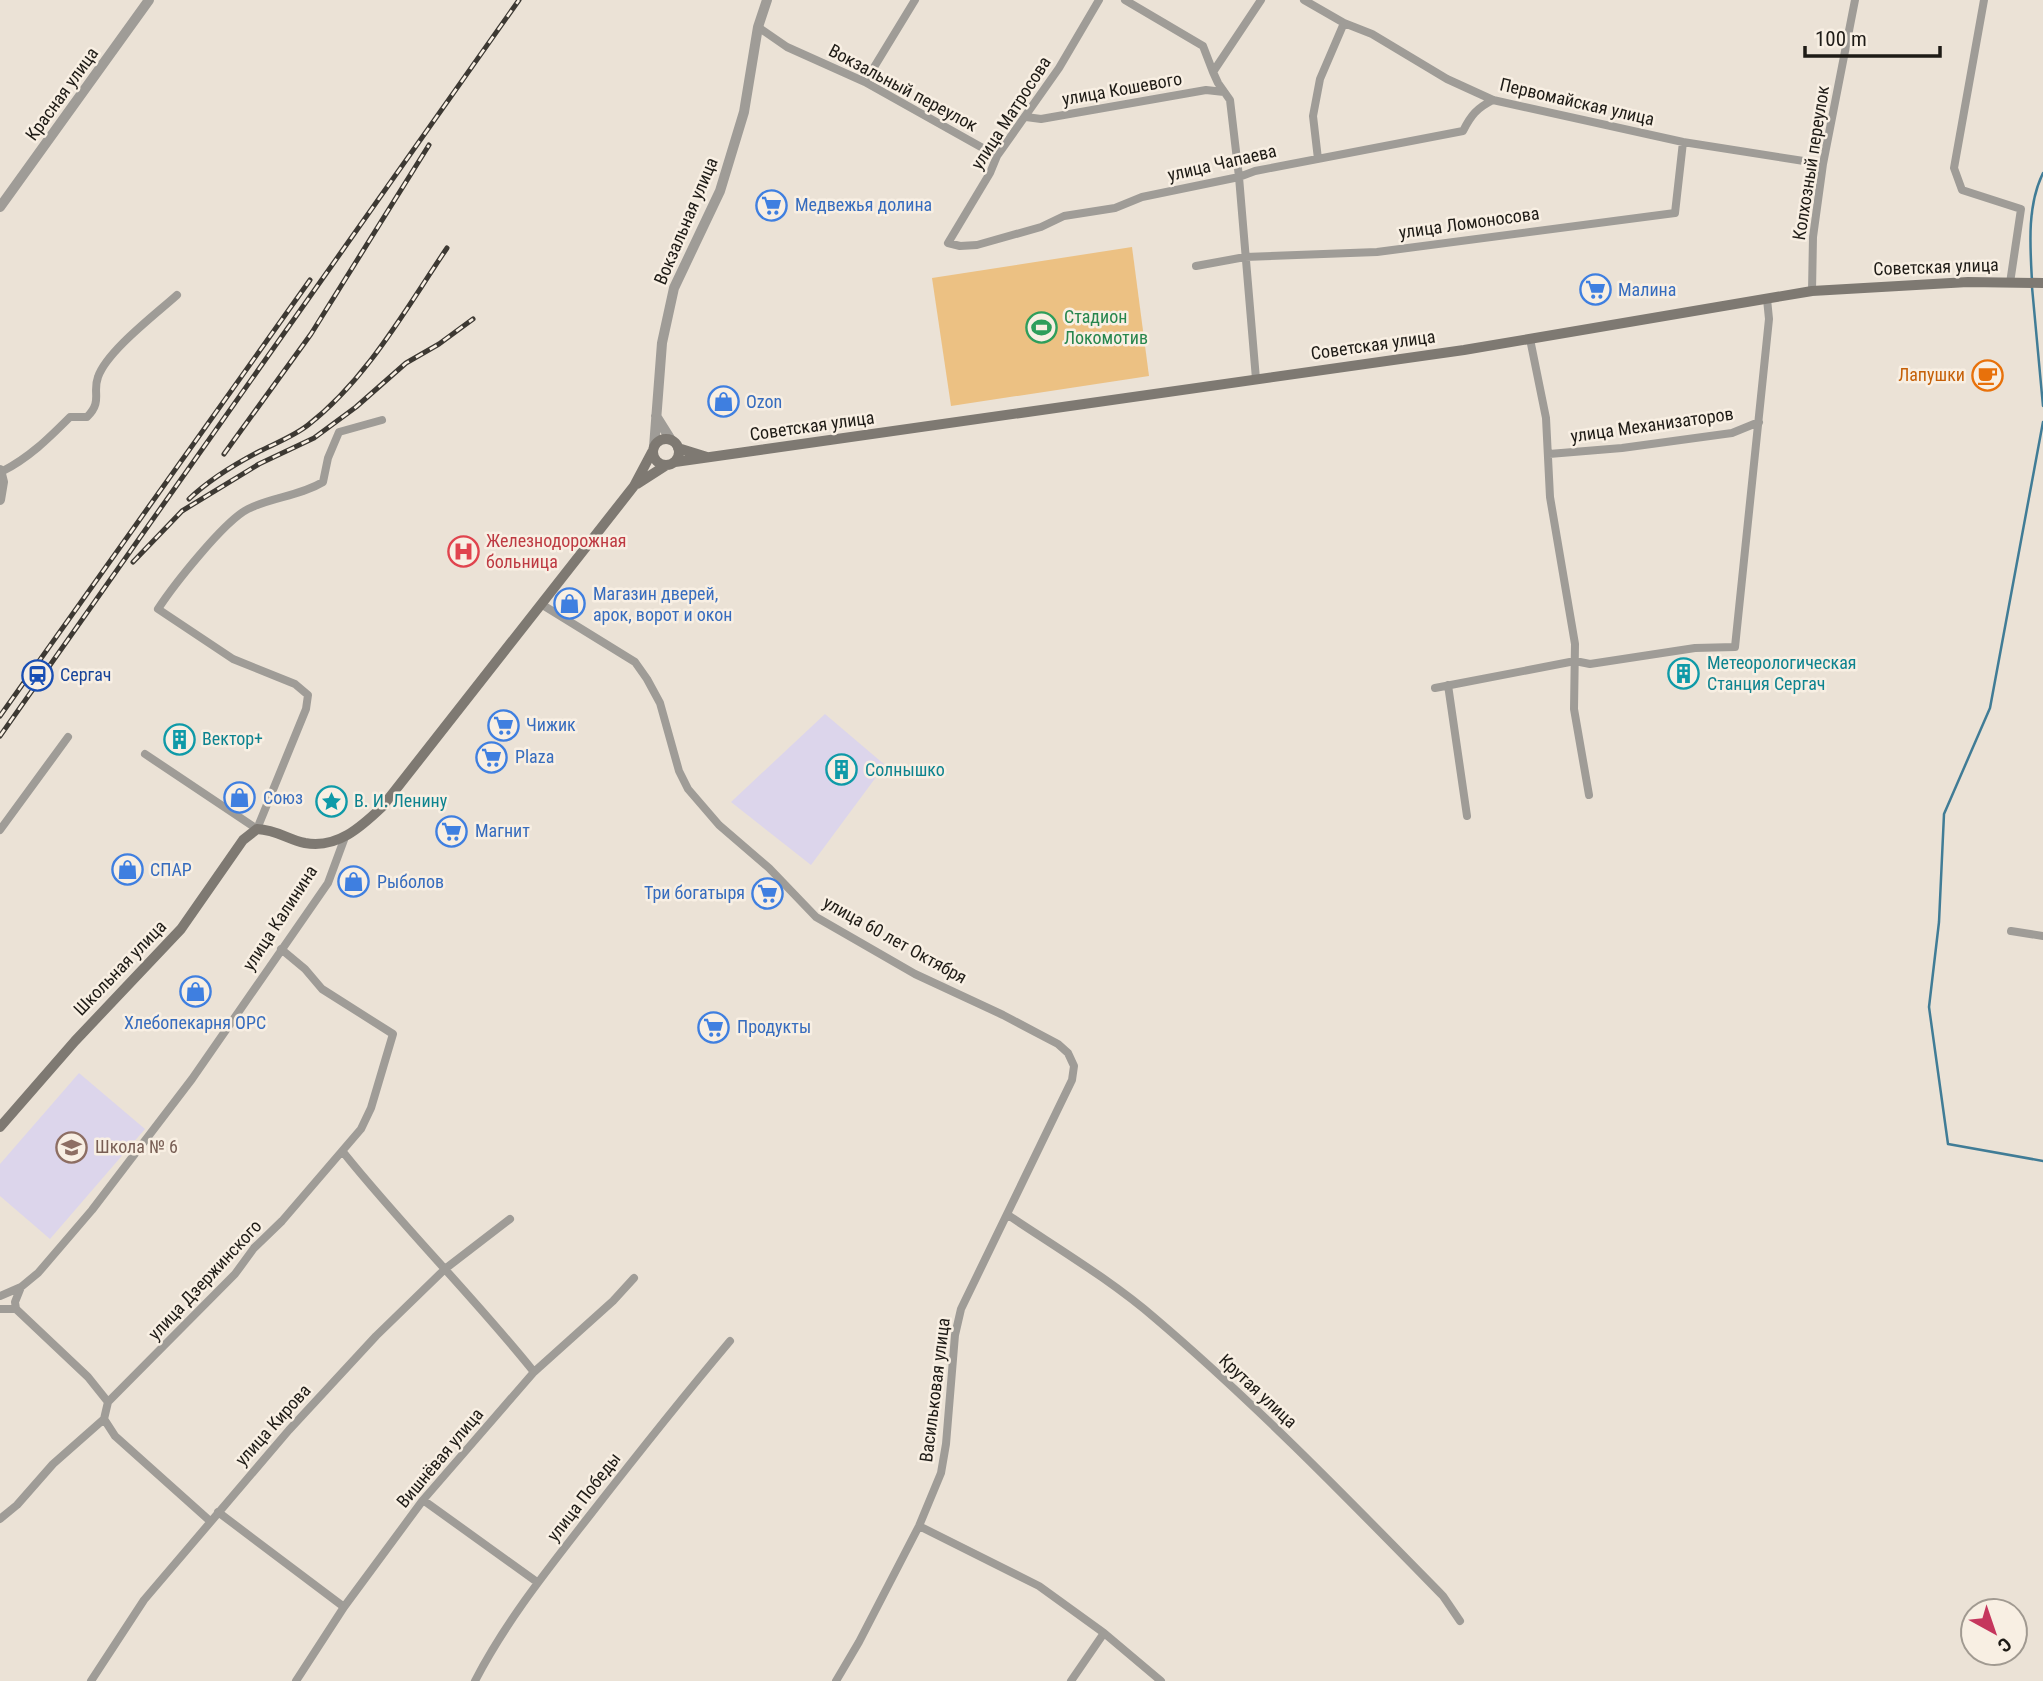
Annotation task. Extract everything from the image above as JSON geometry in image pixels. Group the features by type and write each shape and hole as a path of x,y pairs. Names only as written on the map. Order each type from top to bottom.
{"main road":[{"name":"Советская улица","path":"670,464 1530,339 1812,291 1968,282 2043,283"},
{"path":"257,829 272,830 304,842 320,844 345,837 359,829 382,807 634,486 653,449 661,440 675,444 679,453 670,464 634,486"},
{"name":"Советская улица","path":"675,444 709,458"},
{"path":"653,449 656,461 670,464"},
{"name":"Школьная улица","path":"0,1127 75,1041 181,929 243,840 257,829"}],"street":[{"name":"Красная улица","path":"0,207 149,0"},
{"name":"Вокзальная улица","path":"653,449 662,343 674,288 720,191 744,112 758,27 767,0"},
{"path":"865,82 915,0"},
{"name":"улица Матросова","path":"948,243 990,173 997,156 1059,68 1099,0"},
{"path":"1125,0 1203,46 1217,83 1230,100 1256,379"},
{"path":"1213,72 1261,0"},
{"name":"Первомайская улица","path":"1304,0 1344,23 1372,34 1447,79 1493,100 1683,142 1824,164"},
{"name":"Колхозный переулок","path":"1812,291 1814,237 1824,164 1855,0"},
{"path":"1984,0 1954,168 1962,190 2021,209 2010,283"},
{"path":"1318,159 1313,116 1320,79 1344,23"},
{"name":"Вокзальный переулок","path":"758,27 787,47 865,82 997,156"},
{"name":"улица Кошевого","path":"1026,117 1041,120 1206,90 1224,92"},
{"name":"улица Чапаева","path":"948,243 960,246 977,245 1041,227 1064,216 1115,208 1142,197 1239,177 1255,171 1463,131 1472,114 1493,100"},
{"name":"улица Ломоносова","path":"1196,266 1245,257 1377,252 1675,213 1683,142"},
{"path":"0,500 3,482 1,471 21,462 40,447 70,416 87,417 97,401 97,377 120,344 177,295"},
{"path":"1435,688 1575,661 1590,664 1695,648 1735,647 1769,319 1767,299"},
{"name":"улица Механизаторов","path":"1530,339 1546,418 1550,497 1572,620 1574,709 1589,795"},
{"path":"656,416 675,444"},
{"path":"145,754 257,829 306,709 308,695 295,684 233,659 158,609 170,591 222,531 246,510 310,489 323,482 328,458 339,432 382,420"},
{"name":"улица Механизаторов","path":"1549,454 1622,448 1732,433 1759,422"},
{"name":"улица 60 лет Октября","path":"541,604 635,662 660,703 679,771 688,789 719,825 769,868 816,917 915,974 1058,1044 1068,1053 1074,1066 1072,1080 1007,1215"},
{"path":"1448,685 1467,816"},
{"path":"0,830 68,737"},
{"name":"улица Калинина","path":"0,1296 21,1287 38,1273 92,1210 192,1079 328,883 345,837"},
{"path":"2011,931 2043,936"},
{"name":"улица Дзержинского","path":"108,1402 234,1274 254,1248 282,1221 343,1152 361,1129 371,1108 393,1034 322,989 305,969 281,949"},
{"path":"343,1152 534,1372"},
{"name":"Васильковая улица","path":"836,1681 919,1526 940,1473 955,1335 961,1309 1007,1215"},
{"name":"Крутая улица","path":"1007,1215 1154,1317 1313,1463 1443,1596 1460,1620"},
{"name":"улица Кирова","path":"91,1681 144,1600 210,1521 376,1336 445,1269 510,1219"},
{"name":"Вишнёвая улица","path":"296,1681 344,1607 423,1500 534,1372 613,1301 634,1278"},
{"path":"0,1519 17,1505 53,1464 104,1419 108,1402 88,1377 16,1309 15,1302 21,1287"},
{"path":"0,1309 16,1309"},
{"name":"улица Победы","path":"475,1681 494,1644 537,1582 678,1402 730,1341"},
{"path":"104,1419 115,1436 210,1521"},
{"path":"423,1500 537,1582"},
{"path":"218,1512 344,1607"},
{"path":"919,1526 1039,1586 1104,1633 1161,1681"},
{"path":"1071,1681 1104,1633"}],"shaded area":[{"name":"Стадион Локомотив","path":"1132,247 1149,376 951,406 932,278"},
{"path":"825,714 885,765 811,865 731,802"},
{"name":"Школа № 6","path":"79,1073 145,1129 50,1239 0,1196 0,1164"}],"waterway":[{"path":"2032,281 2032,212 2043,173"},
{"path":"2032,287 2043,406"},
{"path":"2043,422 1990,708 1944,814 1939,922 1929,1007 1948,1144 2043,1161"}],"railway":[{"path":"0,736 519,0"},
{"path":"224,454 311,334 429,145"},
{"path":"189,499 232,467 303,429 329,407 367,365 447,248"},
{"path":"0,716 310,280"},
{"path":"133,562 182,511 259,464 314,438 356,407 406,363 439,344 473,319"}],"place":[{"name":"Медвежья долина","path":"772,205"},
{"name":"Малина","path":"1595,290"},
{"name":"Стадион Локомотив","path":"1041,327"},
{"name":"Лапушки","path":"1988,375"},
{"name":"Ozon","path":"723,402"},
{"name":"Железнодорожная больница","path":"463,551"},
{"name":"Магазин дверей, арок, ворот и окон","path":"570,604"},
{"name":"Метеорологическая Станция Сергач","path":"1684,673"},
{"name":"Сергач","path":"37,675"},
{"name":"Чижик","path":"503,725"},
{"name":"Вектор+","path":"179,739"},
{"name":"Plaza","path":"492,757"},
{"name":"Солнышко","path":"842,770"},
{"name":"Союз","path":"240,798"},
{"name":"В. И. Ленину","path":"331,801"},
{"name":"Магнит","path":"452,831"},
{"name":"СПАР","path":"127,870"},
{"name":"Рыболов","path":"354,882"},
{"name":"Три богатыря","path":"768,893"},
{"name":"Хлебопекарня ОРС","path":"195,992"},
{"name":"Продукты","path":"714,1027"},
{"name":"Школа № 6","path":"72,1147"}]}
